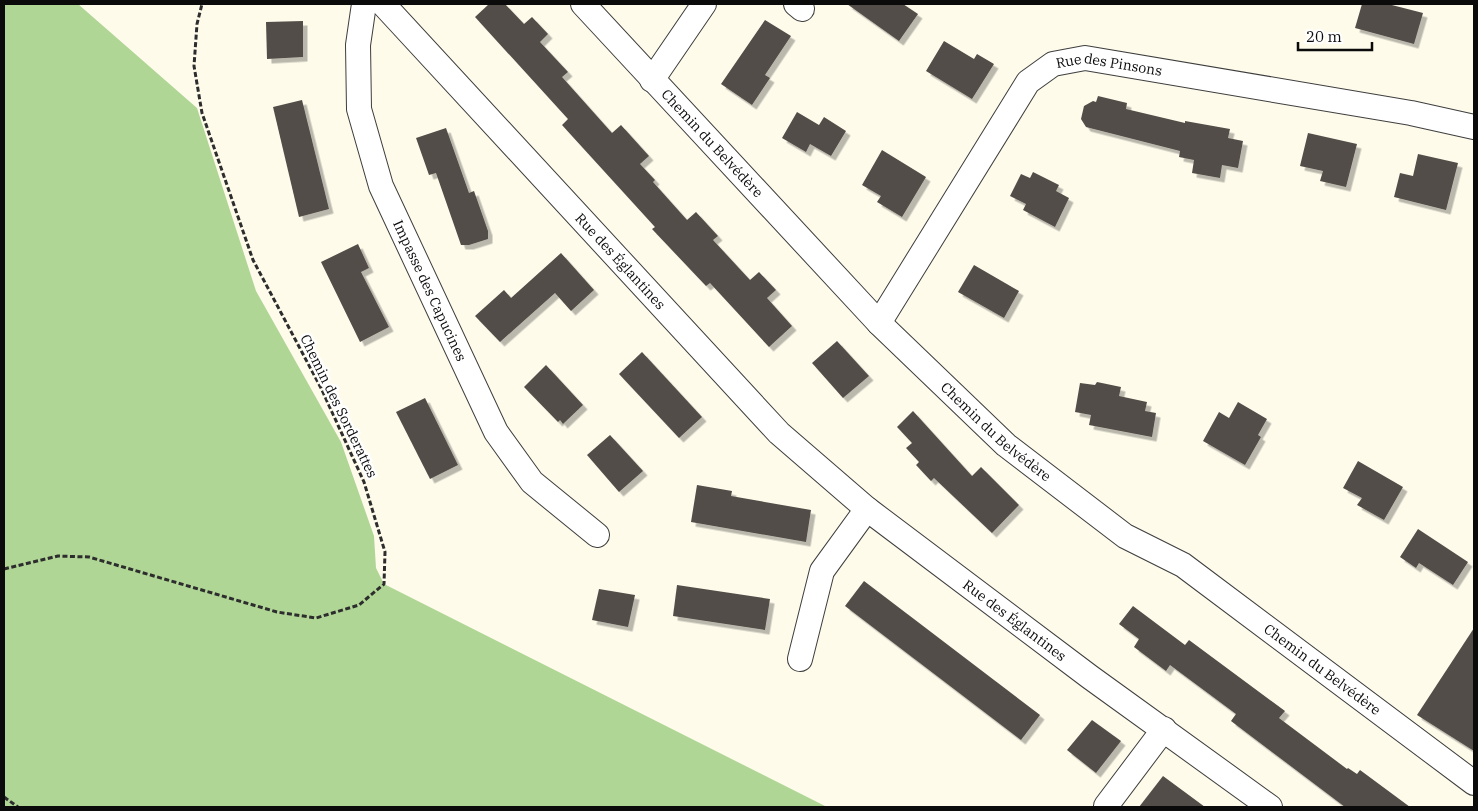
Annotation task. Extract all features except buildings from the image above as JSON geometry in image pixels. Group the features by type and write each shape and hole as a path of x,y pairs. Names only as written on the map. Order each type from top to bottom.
{"street":[{"name":"Impasse des Capucines","path":"364,4 358,45 359,109 381,186 496,432 532,482 597,534"},
{"name":"Rue des Églantines","path":"383,4 779,433 868,509 1090,677 1270,807"},
{"name":"Chemin du Belvédère","path":"583,4 879,323 1014,451 1125,536 1183,565 1474,783"},
{"path":"652,80 704,4"},
{"name":"Rue des Pinsons","path":"879,323 1028,82 1053,64 1085,58 1411,113 1474,127"},
{"path":"800,659 822,571 868,509"},
{"path":"1106,806 1164,729"}],"path":[{"name":"Chemin des Sorderattes","path":"4,569 58,556 89,557 277,612 316,618 359,606 384,584 385,552 364,482 321,388 253,260 202,113 194,66 197,24 202,4"},
{"path":"4,797 18,807"}],"green space":[{"path":"4,4 78,4 197,108 256,291 341,442 374,536 376,568 384,584 827,807 4,807"}]}
